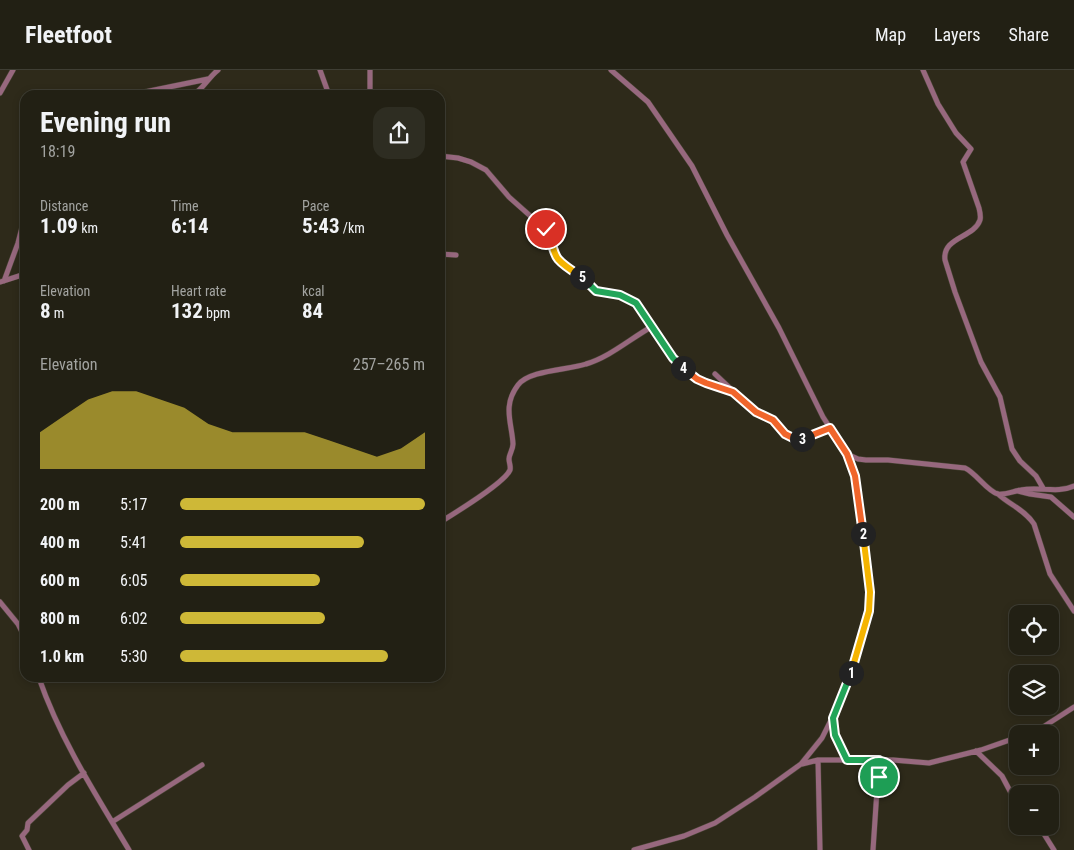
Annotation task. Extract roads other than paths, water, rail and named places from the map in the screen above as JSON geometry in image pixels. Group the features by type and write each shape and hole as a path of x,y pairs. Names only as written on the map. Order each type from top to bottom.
{"street":[{"path":"0,93 13,70"},
{"path":"200,90 218,70"},
{"path":"320,70 328,90"},
{"path":"370,70 370,90"},
{"path":"611,70 648,102 692,166 727,235 779,328 823,417 847,454 855,476 860,504 870,592 869,611 844,694 822,738 801,764 715,823 684,836 634,850"},
{"path":"923,70 938,104 956,133 971,149 963,162 980,208 977,225 949,245 944,255 945,260 981,362 1000,398 1013,452 1036,476 1043,488"},
{"path":"154,90 208,79"},
{"path":"445,157 458,158 486,170 509,197 546,229 551,237 559,260 587,281 596,291 620,295 636,303 673,358 685,370 706,383 733,392"},
{"path":"2,282 20,235"},
{"path":"445,254 456,255"},
{"path":"2,282 20,276"},
{"path":"445,519 500,482 510,470 509,458 513,444 509,412 512,395 518,385 533,376 597,360 653,326"},
{"path":"716,374 756,412 773,420 783,433 793,438 802,439 810,437 830,428"},
{"path":"847,454 866,460 960,466 974,473 989,489 1014,504 1030,518 1034,524 1050,574 1074,611"},
{"path":"998,494 1043,488 1063,490 1074,486"},
{"path":"1017,490 1030,494 1052,496 1074,517"},
{"path":"0,602 20,628"},
{"path":"41,682 63,735 129,850"},
{"path":"1046,725 1074,707"},
{"path":"833,718 835,735 847,760"},
{"path":"801,764 818,760 879,760 929,763 1009,740"},
{"path":"976,751 1002,776 1009,789"},
{"path":"818,760 820,850"},
{"path":"873,850 879,760"},
{"path":"112,822 202,765"},
{"path":"29,850 22,836 27,830 28,823 68,785 84,773"},
{"path":"1045,835 1054,850"}]}
